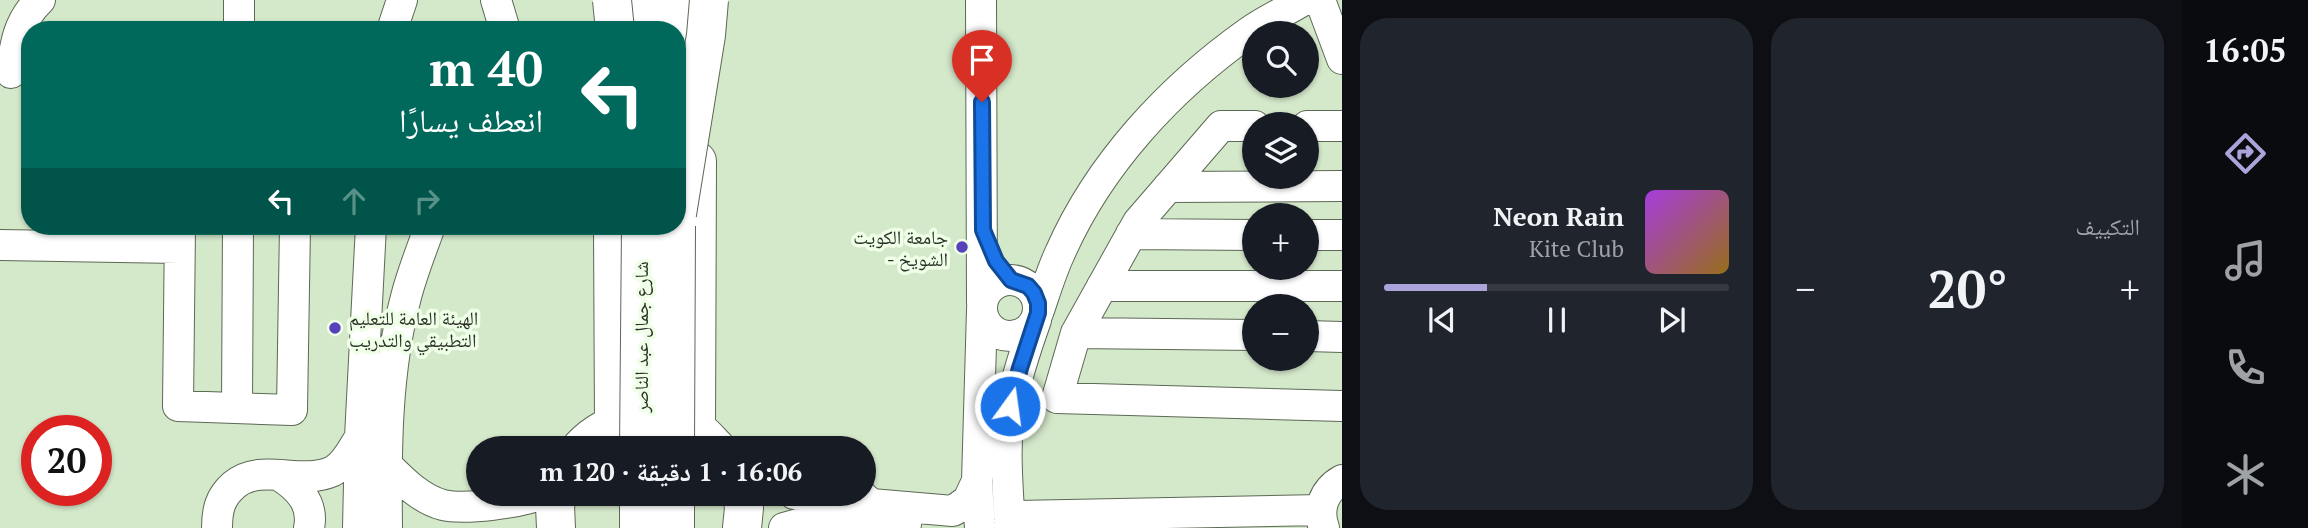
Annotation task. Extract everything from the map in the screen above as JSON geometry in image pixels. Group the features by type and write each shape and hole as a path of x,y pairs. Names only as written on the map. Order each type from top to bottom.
{"main road":[{"path":"612,0 613,21"},
{"path":"640,0 640,21"},
{"path":"676,0 676,21"},
{"path":"696,436 697,0"},
{"path":"686,158 709,0"},
{"name":"شارع جمال عبد الناصر","path":"626,436 641,235"},
{"name":"شارع جمال عبد الناصر","path":"644,235 694,436"},
{"path":"626,436 641,417 670,419 689,436"},
{"path":"555,506 556,528"},
{"path":"639,506 639,528"},
{"path":"675,506 675,528"},
{"path":"742,528 744,506"}],"street":[{"path":"23,21 40,0"},
{"path":"239,0 239,21"},
{"path":"395,17 416,0"},
{"path":"496,0 502,21"},
{"path":"515,21 521,0"},
{"path":"980,528 977,481 983,230 981,0"},
{"path":"1304,0 1251,31 1212,59 1174,94 1109,168 1082,211 1060,252 1020,368 1010,406 1007,446 1010,522 1322,519 1325,496 1342,480"},
{"path":"1320,0 1342,59"},
{"path":"14,74 21,24"},
{"path":"1242,126 1221,126 1138,222 1076,332 1056,398 1342,407"},
{"path":"1319,126 1342,126"},
{"path":"1168,187 1342,186"},
{"path":"983,230 996,261 1015,280 1034,293 1037,317 1029,329 1010,337 999,334 990,329 984,320 982,306 986,293 992,286 1015,280 1041,269 1060,252"},
{"path":"1131,234 1242,235"},
{"path":"237,407 238,235"},
{"path":"0,245 179,237 178,406 292,410 295,235"},
{"path":"358,528 370,235"},
{"path":"387,528 386,464 390,387 406,298 427,235"},
{"path":"1319,235 1342,235"},
{"path":"1102,286 1342,286"},
{"path":"1076,332 1242,335"},
{"path":"1319,336 1342,337"},
{"path":"217,528 217,511 225,492 241,479 260,473 281,477 324,474 335,470 346,459 360,437"},
{"path":"386,464 404,483 420,494 444,505 466,504"},
{"path":"281,477 296,487 306,502 309,528"},
{"path":"871,513 953,511 968,500 977,481"},
{"path":"867,506 871,513"},
{"path":"783,528 802,523 865,526 871,513"},
{"path":"871,513 949,528"}],"shaded area":[{"name":"جامعة الكويت - الشويخ","path":"0,0 1342,0 1342,528 0,528"}],"place":[{"name":"جامعة الكويت - الشويخ","path":"962,247"},
{"name":"الهيئة العامة للتعليم التطبيقي والتدريب","path":"335,328"}],"route":[{"path":"982,102 983,230 996,261 1011,280 1028,286 1038,303 1038,313 1010,406"}]}
